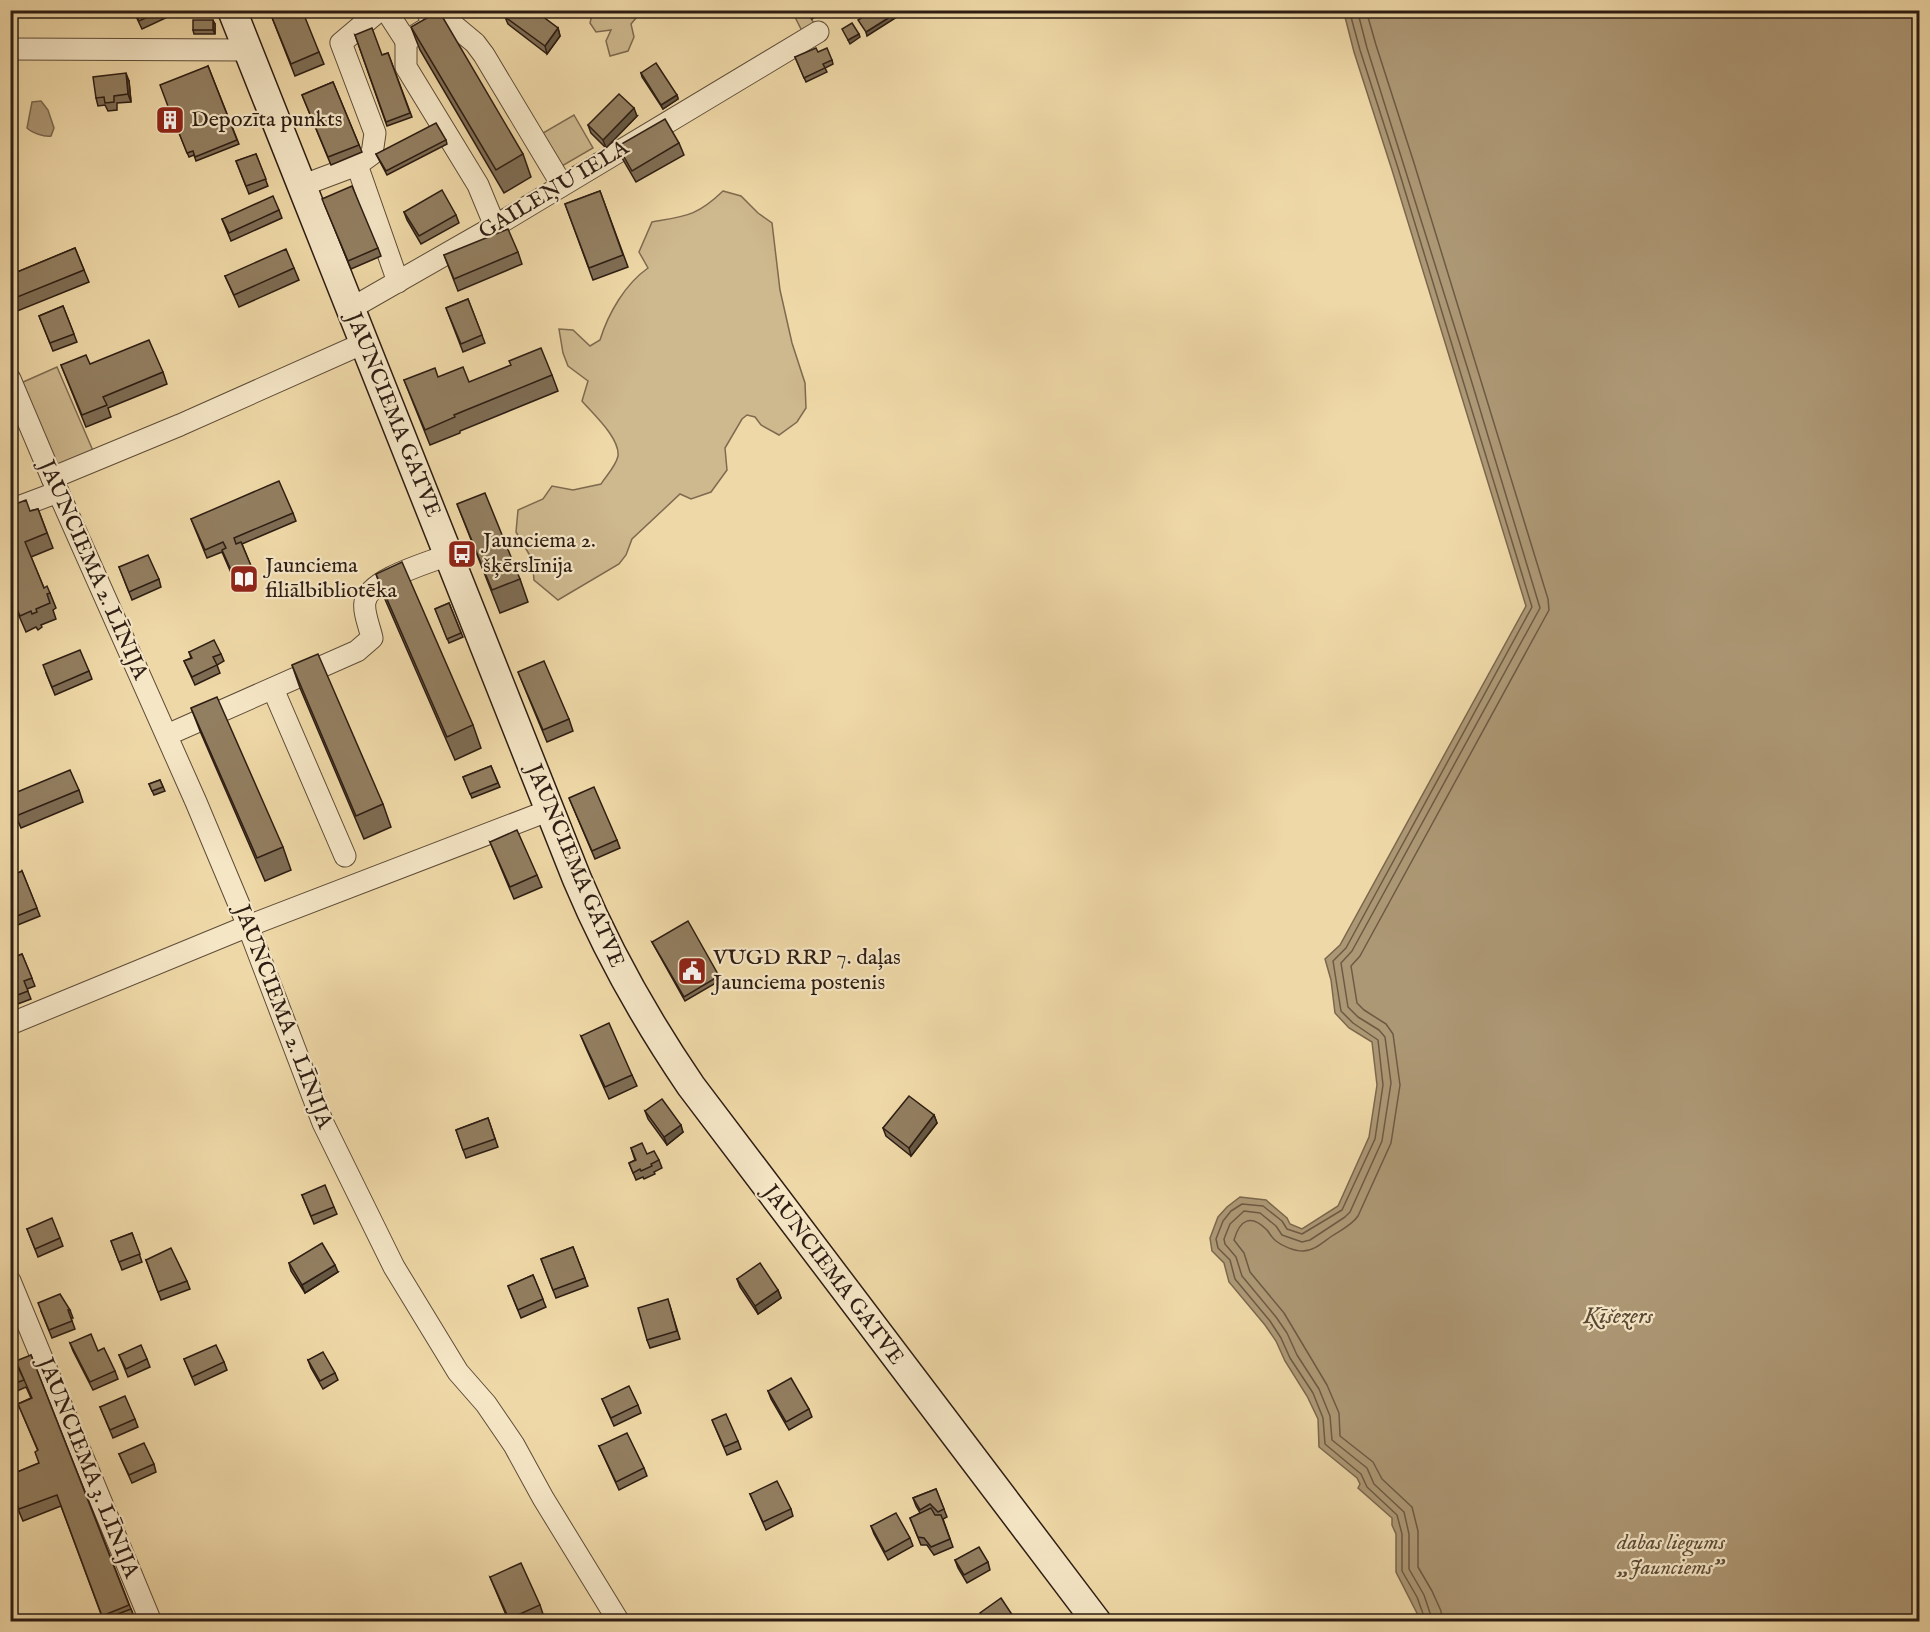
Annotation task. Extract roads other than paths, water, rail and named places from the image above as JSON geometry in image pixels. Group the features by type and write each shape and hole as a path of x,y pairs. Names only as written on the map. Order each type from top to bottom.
{"main road":[{"name":"JAUNCIEMA GATVE","path":"232,10 598,929 660,1041 754,1171 1097,1622"}],"street":[{"path":"301,186 357,165 372,154 375,133 341,43 380,10"},
{"path":"386,10 406,41 406,67 478,185 495,226"},
{"path":"406,41 430,17 451,23 475,44 484,55 562,185"},
{"name":"GAILEŅU IELA","path":"350,309 495,226 818,32"},
{"path":"10,48 247,50"},
{"path":"357,165 398,282"},
{"path":"10,510 55,485 180,426 364,343"},
{"name":"JAUNCIEMA 2. LĪNIJA","path":"10,379 248,926 323,1123 394,1267 458,1372 486,1404 514,1445 543,1498 619,1622"},
{"path":"166,735 357,651 372,638 364,605 372,589 384,580 448,555"},
{"path":"273,689 345,856"},
{"path":"10,1024 248,926 550,810"},
{"name":"JAUNCIEMA 3. LĪNIJA","path":"10,1281 151,1622"}],"water":[{"name":"Ķīšezers","path":"1346,11 1919,11 1919,1621 1421,1621 1396,1572 1396,1534 1392,1518 1358,1488 1360,1484 1357,1478 1319,1447 1318,1419 1307,1396 1285,1361 1276,1341 1229,1282 1224,1263 1212,1251 1210,1238 1218,1217 1240,1197 1266,1200 1287,1218 1290,1224 1302,1229 1338,1206 1369,1137 1377,1085 1372,1042 1349,1028 1335,1013 1331,980 1325,959 1340,945 1526,606 1354,52 1345,17"},
{"path":"41,101 48,110 54,128 51,136 32,132 27,128 32,102"}],"place":[{"name":"Depozīta punkts","path":"170,120"},
{"name":"Jaunciema 2. šķērslīnija","path":"462,554"},
{"name":"Jaunciema filiālbibliotēka","path":"244,579"},
{"name":"VUGD RRP 7. daļas Jaunciema postenis","path":"692,971"}],"park label":[{"name":"dabas liegums „Jaunciems”","path":"1671,1556"}]}
